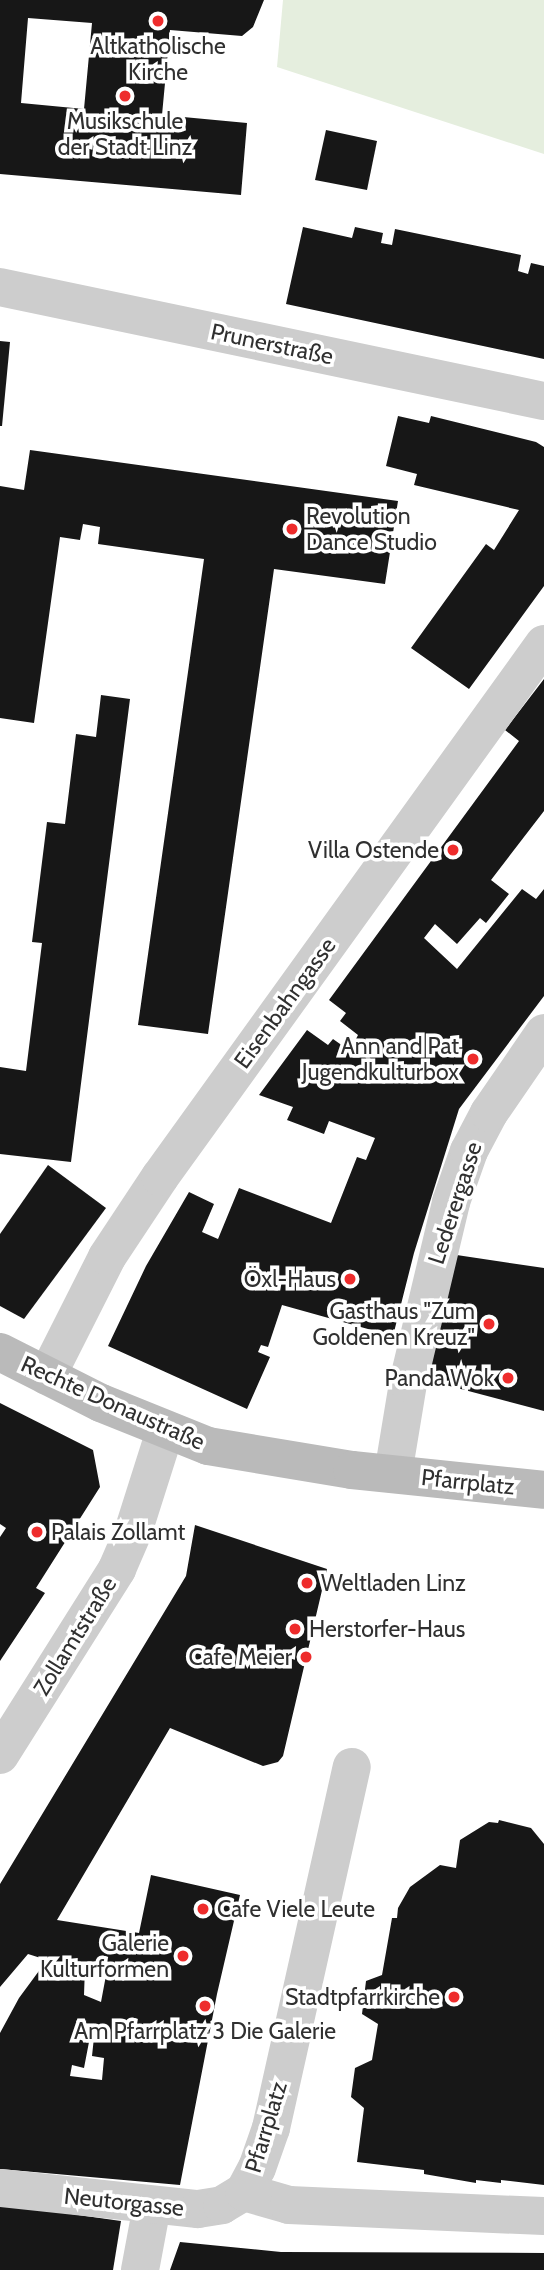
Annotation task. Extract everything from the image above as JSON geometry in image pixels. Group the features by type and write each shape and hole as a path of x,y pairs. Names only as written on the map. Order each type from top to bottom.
{"main road":[{"name":"Rechte Donaustraße","path":"0,1352 166,1431 208,1446 252,1455 393,1474"},
{"name":"Pfarrplatz","path":"393,1474 544,1490"}],"street":[{"name":"Prunerstraße","path":"0,287 544,401"},
{"name":"Eisenbahngasse","path":"47,1376 107,1257 160,1177 544,644"},
{"name":"Lederergasse","path":"393,1474 408,1382 451,1202 469,1151 489,1112 544,1033"},
{"name":"Zollamtstraße","path":"0,1755 117,1569 133,1532 166,1431"},
{"name":"Pfarrplatz","path":"352,1767 271,2128 257,2168 244,2192 289,2205 544,2216"},
{"name":"Neutorgasse","path":"0,2188 198,2209 222,2205 244,2192"},
{"path":"140,2270 152,2206"}],"green space":[{"path":"283,0 544,0 544,154 277,67"}],"building":[{"name":"Musikschule der Stadt Linz","path":"0,0 264,0 253,27 242,36 170,30 162,115 247,123 241,195 0,174","holes":["28,18 92,23 84,109 21,103"]},
{"path":"326,130 377,141 367,190 315,180"},
{"path":"303,227 352,238 355,227 383,233 381,243 392,245 395,229 521,255 518,271 528,274 531,263 544,266 544,359 286,304"},
{"path":"0,341 10,342 2,426 0,426"},
{"path":"398,416 429,423 431,416 536,442 544,447 544,586 469,689 411,648 486,544 494,550 519,510 414,485 417,474 386,466"},
{"path":"30,450 398,501 385,584 274,569 208,1034 138,1025 204,559 98,544 100,527 83,524 80,540 60,537 34,723 0,718 0,486 24,490"},
{"path":"544,679 544,811 491,880 509,894 486,923 480,918 457,944 435,924 424,938 457,969 522,889 536,899 544,889 544,996 459,1109 414,1253 393,1336 282,1305 268,1347 261,1345 258,1352 270,1357 247,1409 108,1346 146,1266 189,1192 214,1204 202,1232 218,1239 239,1188 331,1223 357,1157 366,1160 375,1138 329,1121 324,1134 287,1120 293,1107 259,1095 307,1030 328,1045 333,1039 350,1051 358,1035 340,1021 346,1013 329,1000 519,741 505,730"},
{"path":"101,695 130,699 71,1162 0,1154 0,1067 26,1071 42,943 32,942 47,822 65,824 76,734 96,737"},
{"path":"48,1165 106,1208 24,1319 0,1306 0,1234"},
{"name":"Gasthaus \"Zum Goldenen Kreuz\"","path":"450,1254 544,1268 544,1411 423,1379"},
{"name":"Palais Zollamt","path":"0,1403 93,1450 100,1487 36,1588 45,1593 0,1661 0,1537 6,1528 0,1524"},
{"path":"195,1525 327,1569 283,1756 278,1762 263,1766 170,1728 57,1920 139,1933 151,1875 240,1895 217,1994 180,2185 0,2169 0,2033 19,1998 47,1960 28,1954 0,1987 0,1884 186,1576","holes":["85,1967 107,1970 101,2002 84,1995","81,2023 95,2028 92,2056 104,2058 102,2080 70,2076 72,2065 84,2068 89,2042 77,2039"]},
{"name":"Stadtpfarrkirche","path":"499,1820 531,1828 544,1844 544,2185 501,2180 501,2183 476,2180 476,2183 424,2174 424,2170 357,2162 364,2108 351,2097 355,2068 372,2060 378,2024 362,2014 366,1981 382,1975 392,1918 397,1918 398,1908 410,1887 440,1865 456,1868 460,1840 489,1822 498,1823"},
{"path":"0,2204 121,2221 113,2270 0,2270"},
{"path":"180,2242 281,2252 544,2253 544,2270 170,2270"}],"place":[{"name":"Altkatholische Kirche","path":"158,21"},
{"name":"Musikschule der Stadt Linz","path":"125,96"},
{"name":"Revolution Dance Studio","path":"292,529"},
{"name":"Villa Ostende","path":"453,850"},
{"name":"Ann and Pat Jugendkulturbox","path":"473,1059"},
{"name":"Öxl-Haus","path":"350,1279"},
{"name":"Gasthaus \"Zum Goldenen Kreuz\"","path":"489,1324"},
{"name":"Panda Wok","path":"508,1378"},
{"name":"Palais Zollamt","path":"37,1532"},
{"name":"Weltladen Linz","path":"307,1583"},
{"name":"Herstorfer-Haus","path":"295,1629"},
{"name":"Cafe Meier","path":"306,1657"},
{"name":"Cafe Viele Leute","path":"203,1909"},
{"name":"Galerie Kulturformen","path":"183,1956"},
{"name":"Stadtpfarrkirche","path":"454,1997"},
{"name":"Am Pfarrplatz 3 Die Galerie","path":"205,2006"}]}
